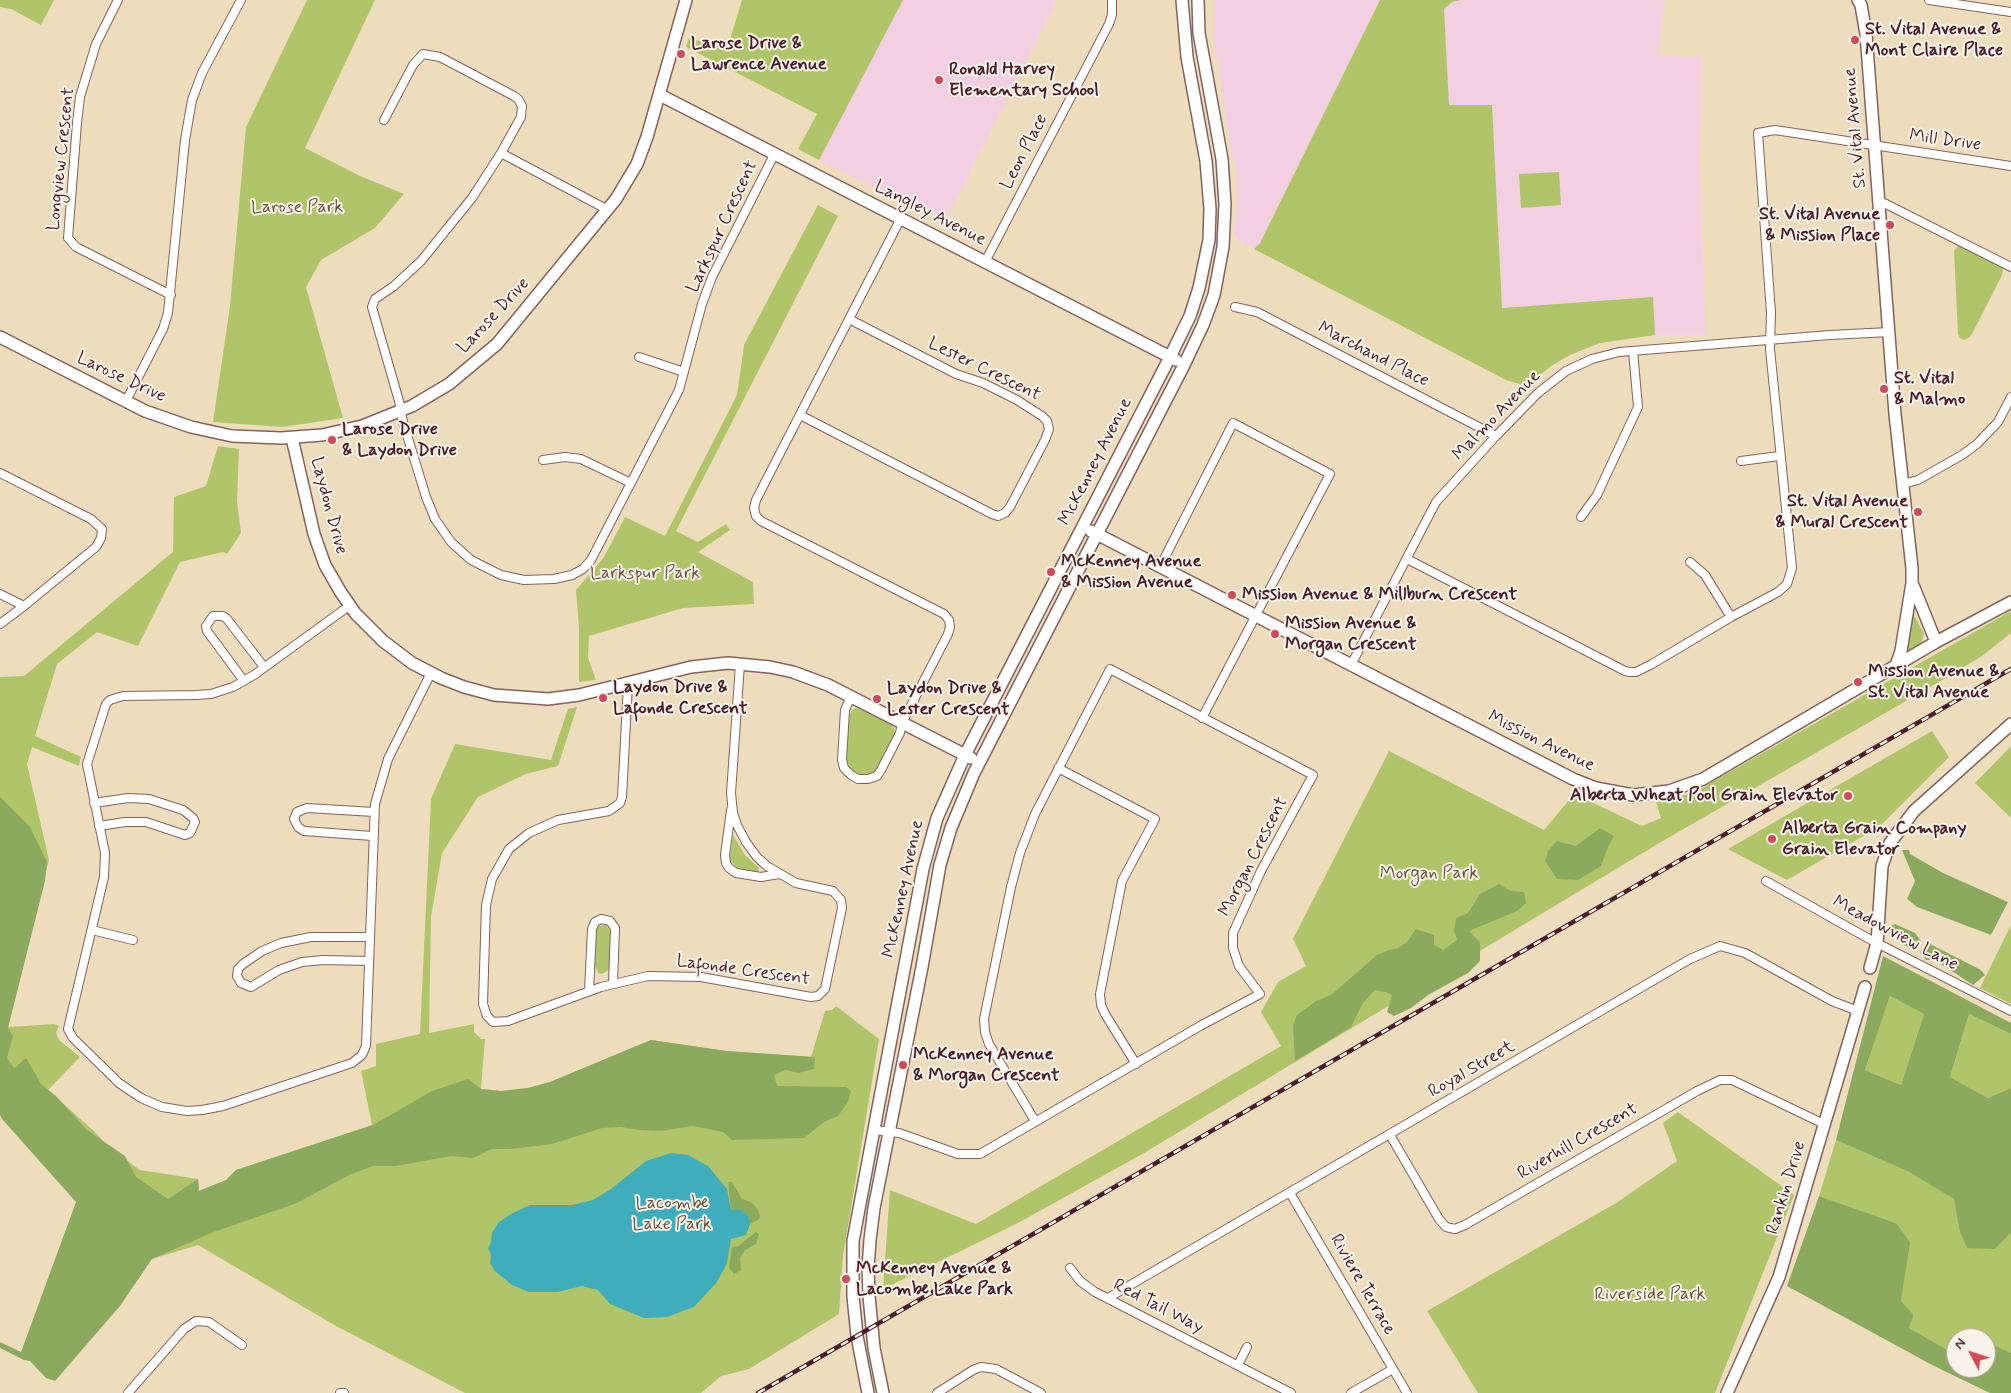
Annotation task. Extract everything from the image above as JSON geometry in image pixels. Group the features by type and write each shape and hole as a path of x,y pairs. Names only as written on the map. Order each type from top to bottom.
{"street":[{"name":"Longview Crescent","path":"118,0 94,50 80,97 68,238 76,247 171,295"},
{"path":"126,402 163,329 168,313 188,114 202,73 241,0"},
{"name":"Larose Drive","path":"0,338 126,402 176,422 206,431 242,437 292,438 346,430 401,411 424,400 449,384 497,344 608,210 625,186 637,164 647,136 686,0"},
{"name":"Leon Place","path":"985,262 1108,24 1112,15 1112,0"},
{"name":"McKenney Avenue","path":"868,1393 857,1336 852,1266 853,1241 924,869 937,818 965,755 1170,357 1190,316 1199,288 1209,240 1210,209 1206,161 1187,57 1182,0"},
{"name":"McKenney Avenue","path":"883,1393 874,1348 868,1268 874,1208 940,865 951,828 979,762 1204,325 1214,295 1223,247 1225,204 1222,159 1199,33 1198,0"},
{"name":"St. Vital Avenue","path":"1858,0 1862,5 1866,34 1895,414 1912,583 1901,651 1895,668"},
{"path":"1929,0 2011,12"},
{"path":"384,120 416,60 423,54 434,55 518,99 522,106 522,114 501,153 608,210"},
{"name":"Langley Avenue","path":"660,95 1184,365"},
{"name":"Mill Drive","path":"1771,339 1758,133 1775,130 2011,166"},
{"name":"Larkspur Crescent","path":"501,153 472,198 421,261 399,282 372,303 373,314 400,400 401,411 426,497 440,528 451,542 471,560 508,577 524,580 572,575 583,570 591,560 677,393 702,304 712,277 775,153"},
{"path":"1880,201 2011,267"},
{"path":"851,696 845,710 841,756 844,768 854,778 868,780 879,773 900,733 902,723 948,634 950,623 944,614 761,520 756,516 754,508 756,500 901,218"},
{"name":"Marchand Place","path":"1235,307 1256,312 1496,436"},
{"name":"Lester Crescent","path":"800,415 996,516 1002,515 1010,507 1045,440 1049,429 1047,421 1017,400 982,383 956,374 849,319"},
{"name":"Malmo Avenue","path":"1351,666 1436,502 1538,393 1566,372 1605,355 1633,351 1771,339 1889,332"},
{"path":"1407,559 1625,671 1636,672 1778,592 1787,584 1792,568 1779,456 1771,339"},
{"path":"1581,517 1597,495 1638,407 1633,351"},
{"path":"638,357 684,372"},
{"path":"1903,484 1918,480 1978,444 1998,422 2011,397"},
{"path":"1160,566 1233,423 1330,474 1202,718"},
{"name":"Laydon Drive","path":"292,438 317,544 330,575 349,606 391,648 430,673 453,684 511,698 566,697 628,684 691,667 740,664 770,666 817,680 979,762"},
{"path":"1741,461 1779,456"},
{"path":"542,460 571,457 581,459 631,483"},
{"path":"0,473 91,519 102,529 102,538 96,546 0,624"},
{"name":"Mission Avenue","path":"1083,527 1584,784 1608,792 1633,795 1669,791 1703,779 1895,668 1936,642 2011,602"},
{"path":"1690,562 1705,575 1731,617"},
{"name":"St. Vital Avenue","path":"1912,583 1936,642"},
{"path":"0,594 24,606"},
{"path":"349,606 233,687 211,694 123,696 110,700 102,712 87,764 105,853 105,868 69,1033 112,1076 130,1091 150,1102 175,1110 202,1110 223,1106 360,1058 366,1046 372,836 379,784 388,759 430,673"},
{"path":"244,681 207,631 206,626 213,616 223,616 227,619 264,667"},
{"name":"Lafonde Crescent","path":"740,664 732,806 726,855 727,865 736,873 761,878 779,874"},
{"name":"Morgan Crescent","path":"874,1130 890,1131 952,1152 980,1154 1260,994 1239,966 1233,948 1233,933 1261,871 1313,776 1110,669 1032,821 1015,870 984,1019 985,1032 989,1044 1035,1121"},
{"name":"Lafonde Crescent","path":"628,684 622,796 620,803 609,811 551,822 523,837 509,849 492,879 487,896 483,1004 485,1013 490,1020 497,1023 508,1022 613,983 648,976 689,975 808,997 815,997 821,994 828,981 842,908 841,900 830,889 796,882 779,874 757,857 737,825 732,806"},
{"path":"1870,968 1877,943 1882,866 1890,843 1914,811 2011,724"},
{"path":"1058,768 1155,819 1122,881 1100,994 1103,1010 1136,1064"},
{"path":"94,803 128,798 149,799 183,810 195,822 194,828 185,835 146,822 125,822 99,826"},
{"path":"372,836 304,831 298,828 294,819 297,812 307,808 374,812"},
{"name":"Meadowview Lane","path":"1766,881 1877,943 2011,1011"},
{"path":"589,991 592,927 595,922 601,919 610,921 615,928 613,983"},
{"path":"92,930 133,940"},
{"path":"369,961 323,960 302,962 279,970 250,987 241,983 237,976 238,969 243,964 262,951 281,943 310,937 370,937"},
{"name":"Royal Street","path":"1108,1298 1690,959 1720,946 1745,952 1832,1001 1858,1011"},
{"name":"Rankin Drive","path":"1727,1393 1779,1277 1865,987"},
{"name":"Riverhill Crescent","path":"1390,1135 1438,1219 1446,1227 1455,1229 1466,1226 1697,1090 1720,1080 1732,1080 1824,1124"},
{"name":"Riviere Terrace","path":"1290,1193 1407,1393"},
{"name":"Red Tail Way","path":"1070,1268 1080,1281 1089,1288 1291,1393"},
{"path":"128,1393 184,1329 196,1321 209,1322 242,1345"},
{"path":"1238,1365 1247,1347"},
{"path":"937,1393 981,1367 996,1369 1041,1393"},
{"path":"1351,1393 1393,1369"}],"shaded area":[{"name":"Ronald Harvey Elementary School","path":"903,0 1057,0 945,222 819,160"},
{"path":"1215,0 1380,0 1260,243 1254,249 1241,242 1234,234 1237,211 1236,175 1227,128 1214,35"},
{"path":"1462,0 1665,0 1657,56 1702,57 1699,159 1706,335 1655,335 1653,297 1501,308 1492,105 1449,106 1444,9 1452,2"}],"green space":[{"path":"0,0 54,0 41,25 11,9 0,7"},
{"name":"Larose Park","path":"307,0 375,0 305,148 360,176 404,194 375,228 321,260 306,287 343,418 282,427 213,422 230,306 246,127"},
{"path":"742,0 903,0 819,160 798,149 817,114 686,47 689,38 727,49"},
{"path":"1380,0 1461,0 1452,2 1444,9 1449,105 1492,105 1502,308 1653,297 1655,335 1600,343 1570,355 1551,366 1526,386 1506,380 1254,249 1260,243"},
{"path":"1559,172 1561,205 1521,208 1519,174"},
{"name":"Larkspur Park","path":"818,205 838,216 676,531 698,542 726,524 730,530 698,552 753,582 754,604 683,608 589,636 588,658 596,680 579,682 579,628 576,590 604,557 625,517 665,536 737,395 744,345"},
{"path":"1958,246 1964,246 2001,266 2003,269 2002,275 1973,332 1970,337 1964,340 1958,334 1954,251"},
{"name":"Lacombe Lake Park","path":"218,446 239,449 237,501 241,533 227,554 223,552 180,562 138,646 97,632 57,664 35,736 81,757 79,766 32,747 27,764 49,860 8,1027 54,1024 59,1026 56,1033 59,1040 80,1057 48,1090 97,1134 106,1145 140,1170 198,1179 199,1191 226,1180 236,1170 372,1125 361,1071 376,1066 376,1044 420,1034 431,799 455,744 551,760 568,709 577,707 558,766 526,774 478,797 442,853 431,917 429,1033 474,1024 474,1032 481,1039 485,1039 481,1089 501,1091 528,1088 550,1082 651,1040 726,1051 811,1057 825,1011 832,1010 836,1006 879,1039 843,1256 839,1314 749,1369 721,1376 701,1393 465,1393 336,1326 198,1245 152,1259 0,1110 0,677 24,676 173,552 174,497 206,486"},
{"path":"1912,611 1924,634 1921,644 1908,652 1907,650"},
{"name":"Morgan Park","path":"2011,611 2011,633 1982,656 1946,678 1661,842 1144,1153 1018,1223 883,1289 890,1190 976,1224 1281,1046 1261,1012 1278,982 1306,966 1293,939 1389,751 1544,830 1574,794 1642,826 1661,818 1656,802 1693,793"},
{"path":"858,708 890,724 895,732 877,769 865,776 853,771 846,761 849,715 853,709"},
{"path":"1932,731 1949,757 1879,827 1787,880 1728,849"},
{"path":"2011,746 2011,818 1975,783"},
{"path":"0,797 30,827 47,862 45,881 8,1028 13,1036 7,1058 14,1068 26,1058 41,1084 56,1096 87,1130 125,1156 136,1177 168,1199 198,1179 199,1191 226,1180 236,1170 373,1125 432,1091 468,1079 481,1089 501,1091 528,1088 550,1082 651,1040 726,1051 815,1057 814,1069 798,1073 786,1070 774,1075 777,1086 846,1087 851,1091 848,1102 838,1116 824,1122 804,1138 732,1140 723,1132 692,1126 661,1131 621,1127 602,1128 552,1144 492,1149 473,1158 451,1156 396,1166 373,1166 351,1174 297,1203 211,1233 152,1259 120,1306 55,1381 46,1378 30,1361 0,1348 0,1342 21,1352 76,1202 0,1115"},
{"path":"1600,828 1614,836 1601,866 1578,880 1557,879 1545,861 1548,851 1557,841 1576,846"},
{"path":"733,835 745,855 759,868 758,872 738,869 730,860"},
{"path":"1902,850 1909,850 1910,854 1943,873 2008,902 1991,935 1917,907 1907,899 1915,881"},
{"path":"1499,884 1511,891 1524,892 1526,903 1517,911 1469,931 1480,942 1480,961 1468,973 1428,995 1411,1008 1394,1016 1387,1012 1392,995 1375,990 1363,1003 1351,1027 1295,1061 1293,1025 1297,1015 1316,1001 1331,995 1377,955 1398,948 1407,942 1416,929 1434,935 1434,945 1443,950 1457,940 1454,930 1456,918 1468,913 1480,894"},
{"path":"1895,924 1915,933 1921,941 1910,949 1889,933 1890,926"},
{"path":"606,925 610,931 609,970 602,974 598,973 595,966 596,931 599,926"},
{"path":"2011,925 2011,1004 1980,988"},
{"path":"1926,942 1981,970 1985,975 1973,985 1935,960 1926,960 1920,952"},
{"path":"1883,956 2011,1023 2011,1034 1969,1014 1950,1077 1988,1098 2011,1088 2011,1233 1995,1249 1967,1248 1959,1228 1954,1199 1909,1172 1836,1140","holes":["1890,996 1924,1014 1901,1085 1865,1070"]},
{"path":"1890,996 1924,1014 1901,1085 1865,1070"},
{"path":"1969,1014 2011,1034 2011,1088 1988,1098 1950,1077"},
{"name":"Riverside Park","path":"1678,1112 1794,1195 1715,1393 1478,1393 1427,1311 1616,1203 1677,1161 1663,1123"},
{"path":"1836,1140 1909,1172 1955,1199 1959,1228 1995,1249 2011,1233 2011,1353 1996,1346 1996,1328 1946,1328 1946,1349 1909,1328 1914,1315 1901,1301 1896,1223 1819,1196"},
{"path":"728,1182 732,1182 742,1199 751,1202 758,1209 760,1217 758,1220 750,1224 748,1216 741,1211 731,1210"},
{"path":"1819,1196 1896,1223 1910,1242 1901,1301 1914,1315 1909,1328 1946,1349 1946,1372 1934,1366 1787,1286"},
{"path":"756,1232 759,1234 756,1244 745,1250 740,1258 741,1270 734,1274 729,1268 732,1247 738,1246"},
{"path":"1996,1346 2011,1353 2011,1393 1990,1393 1959,1378 1996,1378"}],"water":[{"path":"671,1153 688,1155 708,1166 727,1189 731,1210 741,1210 748,1216 750,1224 746,1235 731,1239 727,1263 717,1282 694,1307 667,1317 644,1318 610,1304 598,1290 582,1286 558,1292 529,1292 512,1285 495,1271 490,1263 491,1254 488,1249 492,1233 499,1222 530,1205 572,1205 593,1200 611,1189 646,1161"}],"railway":[{"path":"758,1393 2011,669"}],"place":[{"name":"St. Vital Avenue & Mont Claire Place","path":"1855,40"},
{"name":"Larose Drive & Lawrence Avenue","path":"681,54"},
{"name":"Ronald Harvey Elementary School","path":"939,80"},
{"name":"St. Vital Avenue & Mission Place","path":"1890,225"},
{"name":"St. Vital & Malmo","path":"1884,389"},
{"name":"Larose Drive & Laydon Drive","path":"332,440"},
{"name":"St. Vital Avenue & Mural Crescent","path":"1918,512"},
{"name":"McKenney Avenue & Mission Avenue","path":"1051,572"},
{"name":"Mission Avenue & Millburn Crescent","path":"1232,595"},
{"name":"Mission Avenue & Morgan Crescent","path":"1275,634"},
{"name":"Mission Avenue & St. Vital Avenue","path":"1858,682"},
{"name":"Laydon Drive & Lafonde Crescent","path":"603,698"},
{"name":"Laydon Drive & Lester Crescent","path":"877,699"},
{"name":"Alberta Wheat Pool Grain Elevator","path":"1848,796"},
{"name":"Alberta Grain Company Grain Elevator","path":"1772,839"},
{"name":"McKenney Avenue & Morgan Crescent","path":"903,1065"},
{"name":"McKenney Avenue & Lacombe Lake Park","path":"846,1279"}]}
